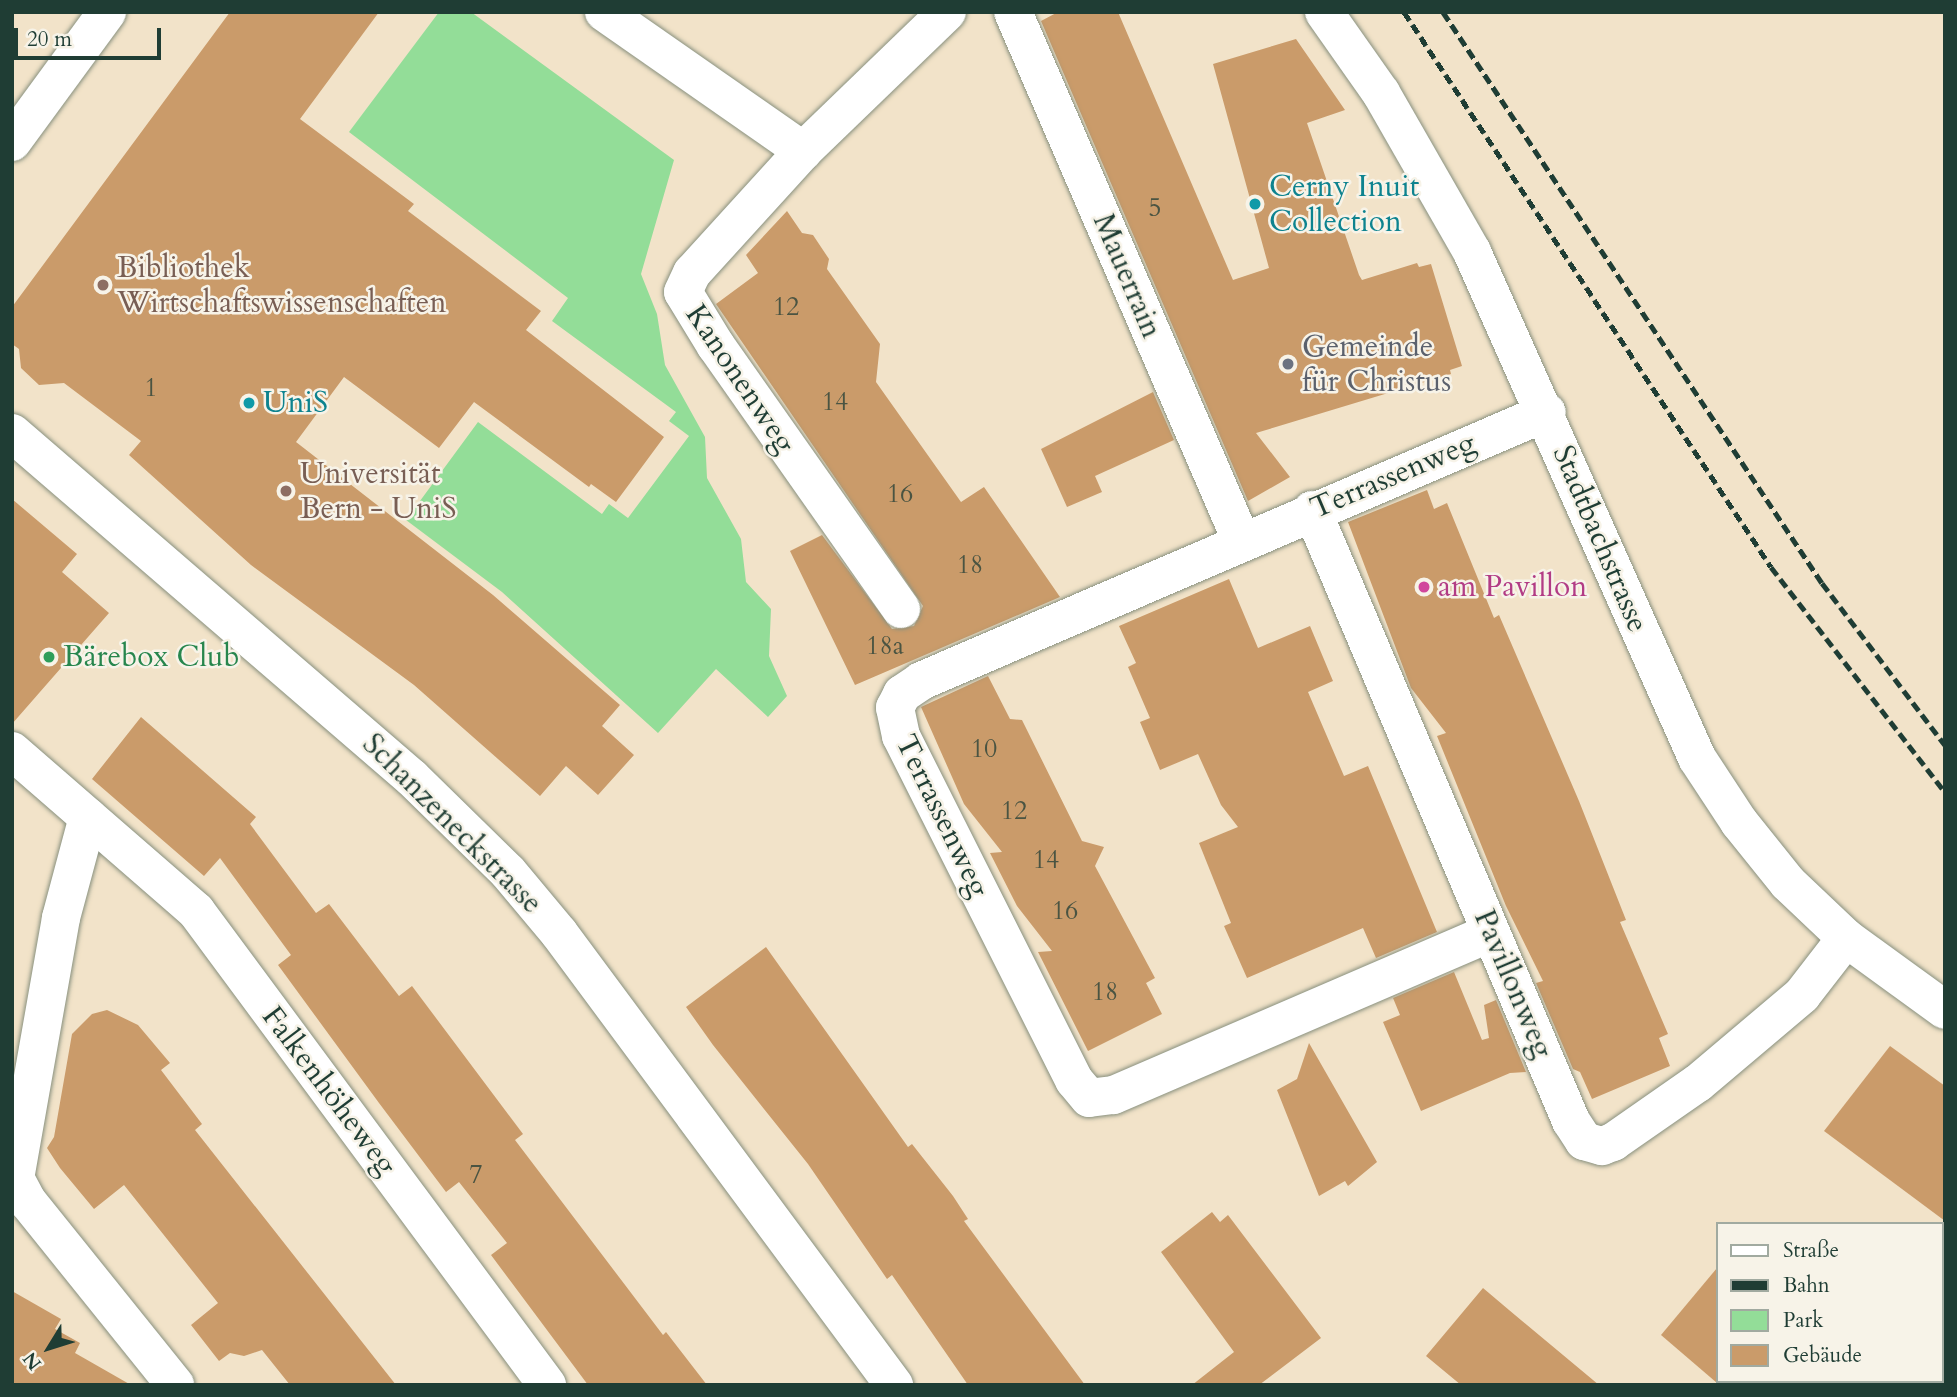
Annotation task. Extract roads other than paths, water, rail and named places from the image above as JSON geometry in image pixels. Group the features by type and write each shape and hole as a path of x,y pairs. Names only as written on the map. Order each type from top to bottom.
{"street":[{"path":"12,142 107,12"},
{"path":"604,12 803,151"},
{"name":"Kanonenweg","path":"901,609 716,346 683,292 692,273 803,151 947,12"},
{"name":"Mauerrain","path":"1013,12 1241,540"},
{"name":"Stadtbachstrasse","path":"1324,12 1381,93 1472,252 1547,412 1697,758 1739,822 1788,883 1846,939 1945,1010"},
{"name":"Terrassenweg","path":"1490,933 1113,1095 1088,1098 1074,1080 901,736 895,717 897,701 921,681 1241,540 1547,412"},
{"name":"Schanzeneckstrasse","path":"12,433 412,778 508,872 559,933 888,1383"},
{"name":"Pavillonweg","path":"1312,510 1490,933 1576,1132 1584,1141 1602,1146 1698,1083 1792,1004 1846,939"},
{"name":"Falkenhöheweg","path":"12,751 195,911 547,1385"},
{"path":"88,817 61,918 15,1178 28,1202 175,1385"}],"railway":[{"path":"1404,12 1771,567 1945,792"},
{"path":"1443,12 1822,583 1945,745"}],"place":[{"name":"Cerny Inuit Collection","path":"1255,204"},
{"name":"Bibliothek Wirtschaftswissenschaften","path":"103,285"},
{"name":"Gemeinde für Christus","path":"1288,364"},
{"name":"UniS","path":"249,403"},
{"name":"Universität Bern - UniS","path":"286,491"},
{"name":"am Pavillon","path":"1424,587"},
{"name":"Bärebox Club","path":"49,657"}]}
